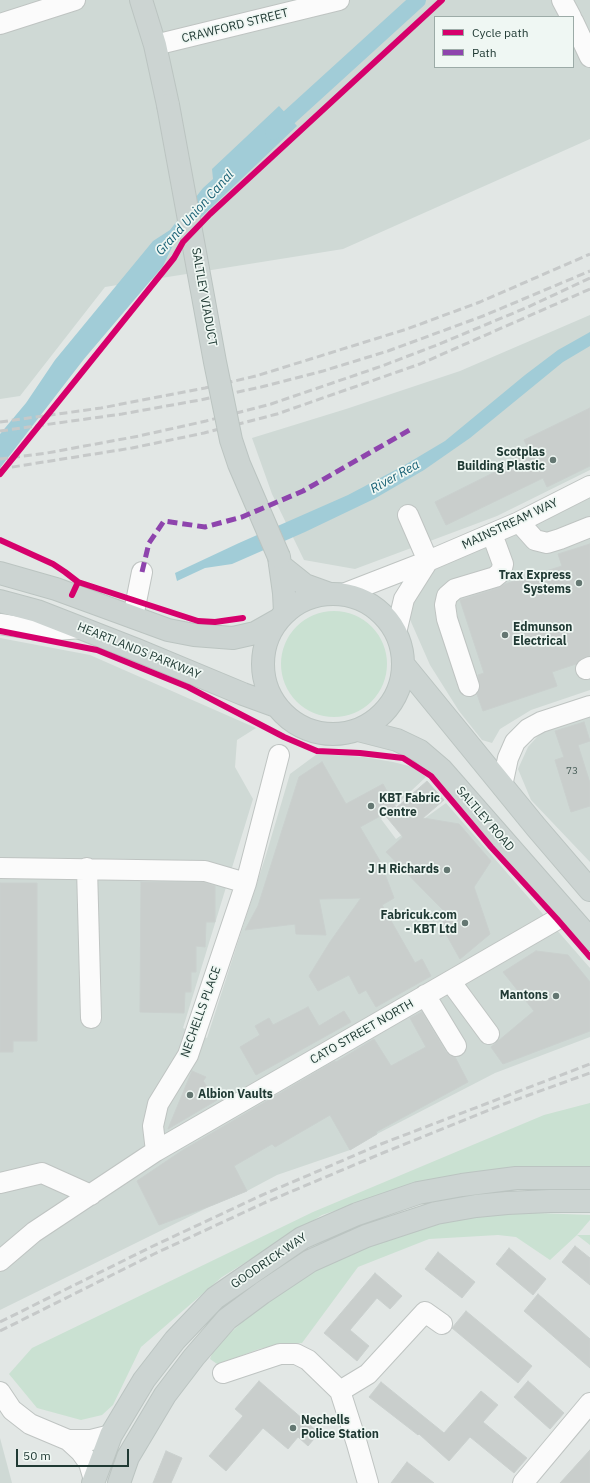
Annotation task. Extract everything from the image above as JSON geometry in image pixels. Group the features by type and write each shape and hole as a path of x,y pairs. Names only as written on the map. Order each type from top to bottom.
{"main road":[{"name":"SALTLEY VIADUCT","path":"141,0 155,45 168,105 231,440 239,464 280,561 281,616"},
{"name":"SALTLEY VIADUCT","path":"280,561 305,585 336,594"},
{"path":"0,573 56,589 168,630 219,638 233,638 255,633 298,603 313,596 336,594 364,601 382,614 396,632 402,648 403,664 400,685 391,704 377,719 358,730 336,734 313,732 293,722 276,706 266,685 263,662 267,640 281,616"},
{"name":"HEARTLANDS PARKWAY","path":"0,601 38,611 276,706"},
{"path":"403,664 502,786 590,890"},
{"name":"SALTLEY ROAD","path":"358,730 397,740 420,751 441,769 590,939"},
{"name":"GOODRICK WAY","path":"94,1481 111,1435 149,1374 175,1340 215,1298 302,1238 357,1214 418,1194 462,1185 516,1178 590,1178"},
{"name":"GOODRICK WAY","path":"119,1483 128,1457 165,1395 199,1351 227,1319 262,1293 310,1261 366,1236 436,1213 476,1206 507,1203 590,1201"}],"street":[{"path":"0,12 39,0"},
{"path":"0,24 76,0"},
{"name":"CRAWFORD STREET","path":"155,45 339,0"},
{"path":"562,0 570,16"},
{"path":"574,24 590,57"},
{"name":"MAINSTREAM WAY","path":"336,594 428,561 492,534 590,486"},
{"path":"396,632 404,599 428,561 408,515"},
{"path":"519,522 535,540 547,543 590,527"},
{"path":"469,686 447,619 445,604 447,596 455,589 495,577 501,572 503,564 492,534"},
{"path":"134,618 142,572"},
{"path":"0,624 44,631 81,628"},
{"path":"502,786 508,758 515,742 528,729 541,722 590,706"},
{"name":"NECHELLS PLACE","path":"156,1151 153,1126 158,1104 188,1055 246,883 279,755"},
{"path":"0,868 87,868 205,871 246,883"},
{"path":"87,868 91,1018"},
{"name":"CATO STREET NORTH","path":"156,1151 568,913"},
{"path":"450,980 489,1034"},
{"path":"425,995 456,1046"},
{"path":"0,1261 34,1232 156,1151"},
{"path":"0,1183 42,1173 91,1195"},
{"path":"340,1391 368,1374 425,1312 442,1324"},
{"path":"223,1373 280,1354 296,1354 308,1360 340,1391 368,1483"},
{"path":"0,1392 12,1410 30,1424 68,1440 81,1452 89,1463 94,1481"},
{"path":"523,1483 590,1403"},
{"path":"68,1440 91,1440 111,1435"}],"shaded area":[{"path":"0,0 590,0 590,139 343,249 105,287 20,396 0,399"},
{"path":"590,315 590,470 497,516 355,569 304,560 272,494 252,438 346,409 460,371"},
{"path":"590,498 590,690 531,710 500,729 492,743 482,740 459,711 430,665 408,615 421,576"},
{"path":"0,638 90,655 256,728 237,740 235,767 253,799 183,1028 207,1038 266,855 290,774 317,754 364,757 393,762 413,767 426,777 381,819 396,839 446,803 590,968 590,1037 495,1073 377,1134 350,1150 277,1175 247,1191 213,1205 0,1310"},
{"path":"590,714 590,862 531,800 518,769 528,747 544,729"},
{"path":"0,1438 12,1483 0,1483"}],"green space":[{"path":"334,611 354,615 371,627 383,644 387,664 383,684 371,701 354,713 334,717 314,713 297,701 285,684 281,664 285,644 297,627 314,615"},
{"path":"590,1103 590,1170 420,1183 322,1215 222,1277 141,1347 113,1405 102,1415 81,1420 37,1408 9,1374 32,1348 313,1212 544,1115"},
{"path":"511,1212 590,1215 590,1220 577,1235 550,1260 516,1237 498,1235 429,1239 358,1267 302,1343 278,1345 259,1349 232,1359 220,1366 210,1359 214,1348 264,1302 343,1251 444,1217"},
{"path":"577,1235 590,1235 590,1245"}],"water":[{"path":"279,106 297,126 174,243 163,266 84,359 0,468 0,434 26,403 55,360 153,241 170,230 203,188 213,179 212,169"},
{"name":"River Rea","path":"590,332 590,346 563,362 470,438 424,470 374,499 305,532 232,564 205,568 177,581 175,573 348,495 403,466 445,441 525,375 558,350"}],"building":[{"path":"590,408 590,466 547,487 543,478 446,525 435,502 517,461 514,454 528,448 524,440"},
{"path":"590,544 590,656 581,659 576,664 552,672 557,686 483,711 477,694 480,688 478,675 484,673 460,600 562,566 558,554"},
{"path":"584,722 590,741 578,745 590,783 590,806 571,812 555,760 564,757 555,731"},
{"path":"322,762 346,804 383,784 396,808 427,781 444,800 423,818 459,824 491,861 474,887 490,934 460,959 446,934 440,937 445,912 386,852 403,837 384,814 360,827 380,861 394,898 382,905 415,963 422,959 431,976 376,1007 366,990 359,994 349,975 318,991 309,976 330,942 361,898 319,899 326,935 296,934 295,924 245,930 258,906 299,777"},
{"path":"141,882 203,882 215,886 215,922 206,922 205,947 196,946 196,972 191,972 191,992 185,992 184,1013 140,1012"},
{"path":"0,883 37,883 37,1041 13,1041 13,1052 0,1052"},
{"name":"Mantons","path":"536,951 568,955 590,982 590,1031 503,1064 491,1047 534,1011 503,972"},
{"path":"308,1007 319,1026 344,1011 351,1022 256,1075 240,1047 260,1035 255,1026 269,1018 273,1025"},
{"path":"422,1012 446,1052 450,1056 455,1057 468,1082 376,1132 377,1134 350,1150 330,1115 275,1147 272,1144 234,1166 247,1191 159,1225 137,1181 183,1150 374,1039 391,1066 426,1047 410,1018"},
{"name":"Albion Vaults","path":"192,1071 206,1077 203,1081 217,1100 168,1129"},
{"path":"575,1246 590,1258 590,1285 562,1262"},
{"path":"509,1248 546,1279 533,1295 496,1264"},
{"path":"438,1252 475,1282 462,1298 425,1269"},
{"path":"375,1273 402,1296 390,1309 377,1298 350,1330 369,1346 357,1361 324,1333"},
{"path":"538,1294 590,1339 590,1368 524,1311"},
{"path":"466,1311 532,1366 518,1383 452,1328"},
{"name":"Nechells Police Station","path":"259,1381 319,1433 308,1446 298,1437 288,1449 263,1428 226,1471 209,1456 243,1416 235,1409"},
{"path":"528,1381 564,1413 550,1429 514,1397"},
{"path":"381,1382 444,1433 481,1391 498,1405 483,1422 527,1458 514,1473 470,1437 449,1461 419,1434 418,1435 369,1397"},
{"path":"590,1450 590,1483 560,1483"},
{"path":"166,1451 182,1458 171,1483 153,1483"},
{"path":"407,1462 434,1483 391,1483"}],"waterway":[{"name":"Grand Union Canal","path":"273,132 418,0"}],"railway":[{"path":"0,422 101,408 205,388 256,376 407,329 480,302 590,254"},
{"path":"0,431 122,414 200,400 261,387 323,371 388,351 483,316 590,271"},
{"path":"0,459 47,453 139,436 206,421 271,404 382,366 437,345 528,307 590,278"},
{"path":"0,469 132,448 204,433 277,414 420,364 590,289"},
{"path":"0,1322 151,1247 260,1196 381,1144 590,1064"},
{"path":"0,1331 154,1254 264,1203 504,1104 590,1073"}],"marked path":[{"path":"142,572 149,543 164,521 205,527 242,517 303,491 413,428"}],"cycle path":[{"path":"0,474 174,258 183,242 210,214 442,0"},
{"path":"0,540 53,564 65,572 78,582 72,595"},
{"path":"78,582 198,621 215,622 243,618"},
{"path":"0,631 97,650 188,687 284,737 317,751 360,753 403,758 431,776 491,847 590,957"}],"place":[{"name":"Scotplas Building Plastic","path":"553,460"},
{"name":"Trax Express Systems","path":"579,583"},
{"name":"Edmunson Electrical","path":"505,635"},
{"name":"KBT Fabric Centre","path":"371,806"},
{"name":"J H Richards","path":"447,870"},
{"name":"Fabricuk.com - KBT Ltd","path":"465,923"},
{"name":"Mantons","path":"556,996"},
{"name":"Albion Vaults","path":"190,1095"},
{"name":"Nechells Police Station","path":"293,1428"}]}
